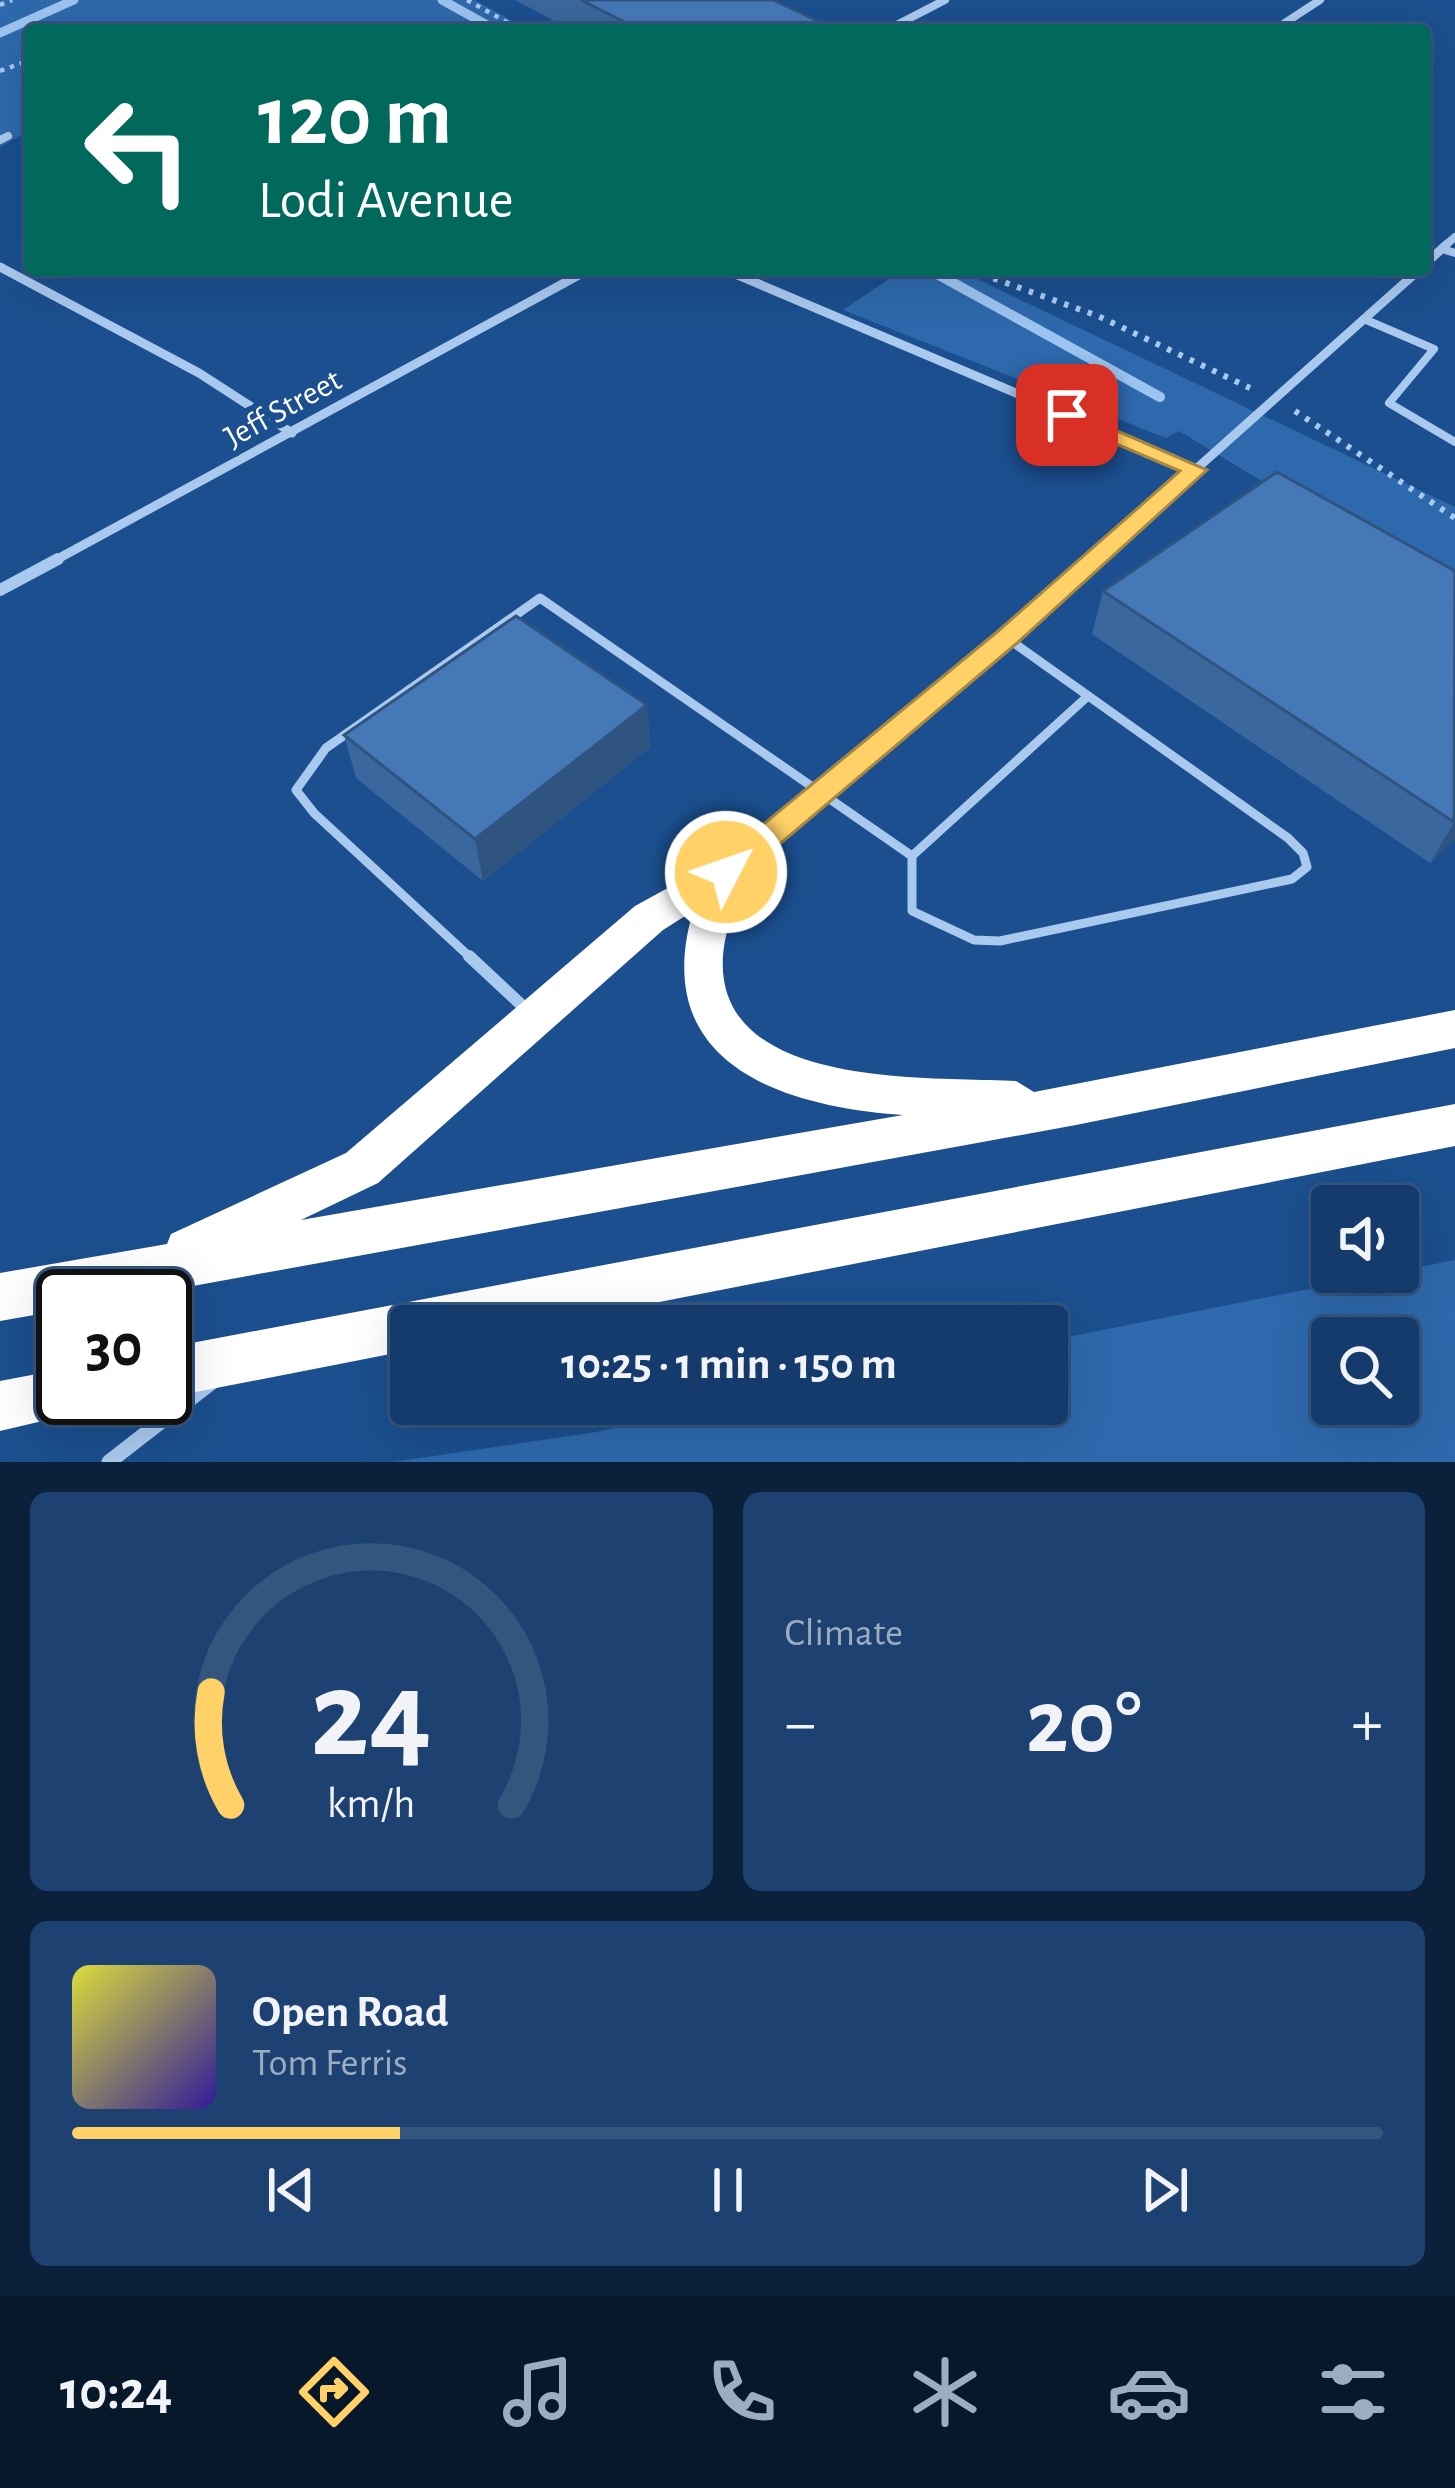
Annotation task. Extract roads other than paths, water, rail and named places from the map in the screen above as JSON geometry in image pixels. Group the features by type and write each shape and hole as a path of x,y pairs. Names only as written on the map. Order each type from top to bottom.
{"highway":[{"path":"146,1269 362,1168 649,919 726,872"},
{"path":"726,872 709,926 703,978 706,1000 729,1035 768,1067 799,1081 851,1090 1076,1105"},
{"path":"157,1269 1076,1105 1455,1029"},
{"path":"520,1305 1453,1126"},
{"path":"0,1297 36,1291"},
{"path":"192,1368 390,1330"},
{"path":"0,1406 36,1399"}],"street":[{"path":"899,24 946,0"},
{"path":"1283,24 1320,0"},
{"path":"1431,259 1455,237"},
{"path":"0,267 199,373 292,433"},
{"name":"Jeff Street","path":"0,590 577,276"},
{"path":"740,276 1196,470"},
{"path":"726,872 1006,638 1412,276"},
{"path":"109,1462 243,1358"}],"lane":[{"path":"1442,249 1455,254"},
{"path":"1364,319 1434,349 1389,403 1455,442"},
{"path":"537,1019 314,813 296,790 326,748 541,598 913,856"},
{"path":"1006,638 1088,696 1288,838 1304,854 1307,867 1292,879 1000,941 974,940 912,911 913,856 1088,696"}],"waterway":[{"path":"0,33 74,0"},
{"path":"442,0 485,24"},
{"path":"941,276 1160,397"}]}
